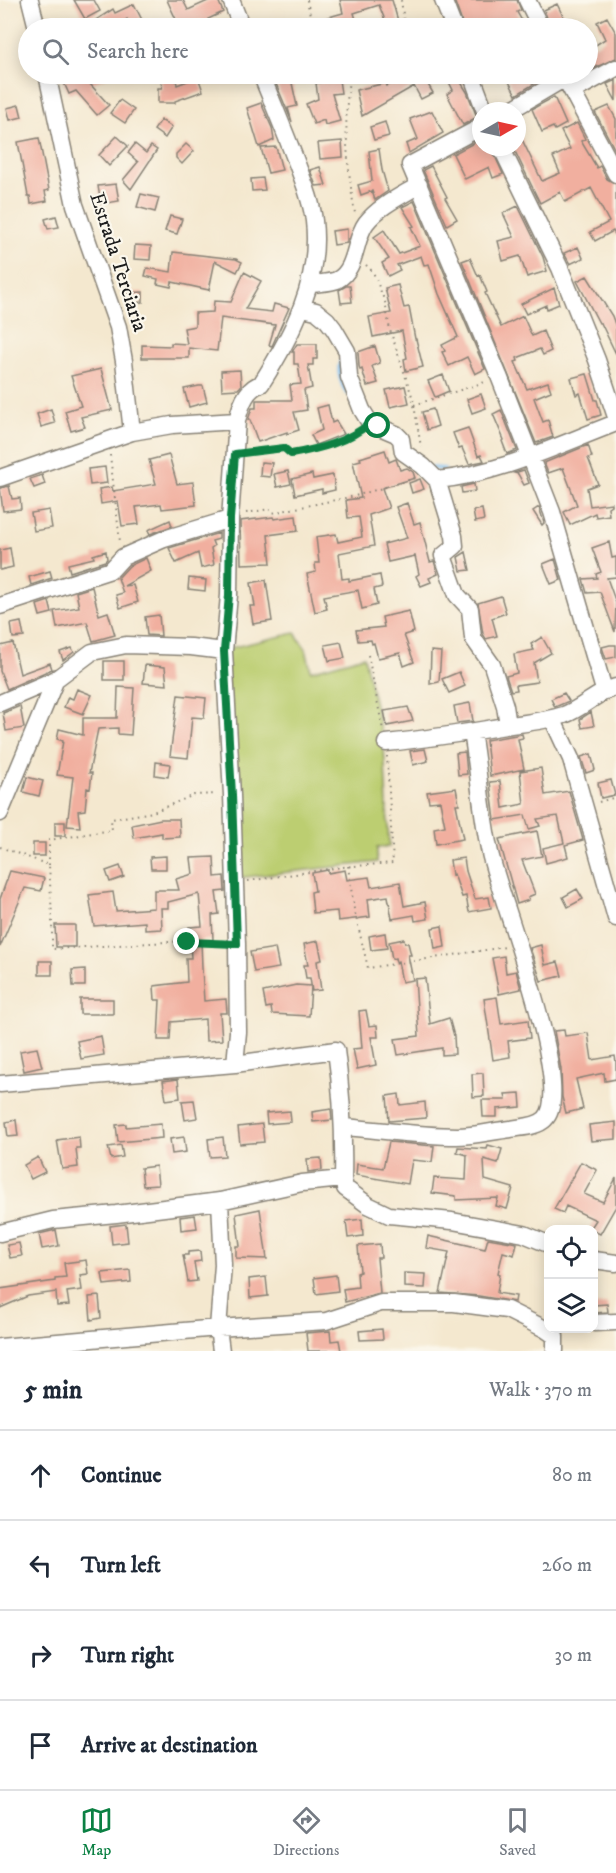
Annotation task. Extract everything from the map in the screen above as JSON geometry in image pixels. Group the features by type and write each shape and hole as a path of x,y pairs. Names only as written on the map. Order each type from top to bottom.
{"street":[{"path":"30,0 34,18"},
{"path":"231,0 238,18"},
{"path":"443,0 450,18"},
{"path":"527,0 536,18"},
{"path":"598,73 616,68"},
{"name":"Estrada Terciaria","path":"49,84 75,205 118,327 132,432"},
{"path":"235,1064 238,1032 237,944 224,651 229,595 230,519 237,421 240,405 255,386 261,384 303,308 309,285 315,238 314,219 309,198 265,84"},
{"path":"475,84 482,102"},
{"path":"526,102 561,84"},
{"path":"569,84 616,174"},
{"path":"386,743 472,732 552,718 566,714 610,689 552,512 499,376 410,165 472,132"},
{"path":"505,156 560,268 597,360 616,417"},
{"path":"309,285 337,280 347,270 360,234 374,214 419,185"},
{"path":"303,308 316,311 327,320 340,338 347,351 349,378 354,394 370,423 396,434 401,440 403,452 422,465 437,480 455,546 443,556 453,578 457,595 470,609 473,638 492,666 505,706 508,725"},
{"path":"0,478 132,432 172,425 237,421"},
{"path":"437,480 465,477 495,469 616,423"},
{"path":"0,606 111,570 123,557 164,539 230,519"},
{"path":"0,704 56,679 92,652 126,645 191,647 224,651"},
{"path":"0,813 56,679"},
{"path":"552,718 571,759 616,918"},
{"path":"344,1127 458,1136 529,1126 545,1120 553,1107 553,1091 537,1006 490,853 472,732"},
{"path":"0,1084 235,1064 336,1050 344,1127 343,1179 345,1188 368,1205 389,1215 452,1221 524,1234 544,1242"},
{"path":"0,1233 54,1220 220,1201 302,1183 343,1179"},
{"path":"220,1201 223,1265 218,1328 221,1351"},
{"path":"598,1261 616,1263"},
{"path":"0,1347 326,1321 381,1303 454,1303 507,1310 545,1329 558,1339"},
{"path":"598,1323 616,1322"}],"path":[{"path":"307,0 311,18"},
{"path":"401,0 404,18"},
{"path":"350,84 347,146 352,196 360,234"},
{"path":"230,519 246,513 269,509 272,513 282,512 416,479 422,465 423,454 417,432 414,405 390,330 386,302 373,272 363,262 353,258"},
{"path":"414,405 499,376"},
{"path":"235,454 284,448 291,454 312,450 343,439 370,423"},
{"path":"108,441 123,557"},
{"path":"234,884 348,866 393,863 386,743 368,655"},
{"path":"232,795 210,793 194,795 153,812 111,819 112,830 49,840 49,865 52,949 184,942 237,944"},
{"path":"585,806 616,797"},
{"path":"0,847 49,865"},
{"path":"348,866 354,909 368,968 520,945"}],"green space":[{"path":"295,633 306,649 311,671 364,656 384,745 389,846 377,848 377,862 237,878 225,649"}],"building":[{"path":"74,0 94,0 100,11 84,18"},
{"path":"167,0 183,0 188,10 210,0 218,0 223,12 210,18 175,18"},
{"path":"340,0 392,0 397,18 384,18 379,5 354,13 356,18 325,18 343,13"},
{"path":"454,0 517,0 521,10 517,12 520,18 460,18"},
{"path":"134,4 141,18 99,18 113,9 115,13"},
{"path":"557,4 564,18 547,18 544,10"},
{"path":"607,17 616,33 616,58 598,66 598,44 605,39 598,22"},
{"path":"616,80 616,101 607,84"},
{"path":"64,84 90,84 109,105 97,115 76,91 69,94"},
{"path":"161,84 200,84 203,91 175,101 175,103 158,103 158,88 162,88"},
{"path":"276,84 292,84 297,106 288,108 292,122"},
{"path":"316,84 340,84 341,93 332,94 340,121 325,125 324,120 314,124 306,104 318,99"},
{"path":"382,84 387,86 428,84 433,93 421,99 414,86 362,116 356,90"},
{"path":"450,84 462,84 472,104 472,120 463,125 447,94 453,90"},
{"path":"510,84 534,84 516,95"},
{"path":"554,97 566,124 555,130 553,127 542,132 532,109"},
{"path":"120,100 134,110 125,123 110,113"},
{"path":"261,103 272,128 274,140 259,147 247,108"},
{"path":"19,105 22,117 10,120 7,108"},
{"path":"609,106 616,119 616,152 595,112"},
{"path":"432,111 443,133 409,153 406,144 418,139 410,119"},
{"path":"161,120 172,127 165,138 154,130"},
{"path":"385,122 389,136 374,140 370,127"},
{"path":"577,123 585,139 581,141 597,168 600,166 607,179 616,184 616,236 613,231 595,241 590,232 609,222 591,188 565,202 560,192 540,203 517,156 526,156 526,148 542,181 560,173 553,157 570,149 561,131"},
{"path":"117,136 128,146 109,166 99,155"},
{"path":"39,138 49,190 45,191 47,201 31,204 18,142"},
{"path":"342,141 343,157 320,159 318,143"},
{"path":"135,144 146,153 151,146 157,150 131,189 123,180 138,162 128,153"},
{"path":"186,144 194,151 182,164 176,158 176,154"},
{"path":"472,144 472,156 495,156 503,174 493,178 489,167 465,179 453,154"},
{"path":"276,147 282,170 268,173 261,148"},
{"path":"379,149 388,191 375,200 372,191 361,195 358,185 372,181 369,151"},
{"path":"431,166 457,219 447,225 423,170"},
{"path":"320,167 326,185 316,186 310,170"},
{"path":"263,178 265,190 252,191 251,179"},
{"path":"116,184 119,201 101,204 98,186"},
{"path":"141,194 159,198 155,212 137,207"},
{"path":"414,201 485,369 475,374 467,357 449,366 442,352 445,351 442,345 458,337 429,264 424,265 421,256 397,265 400,270 388,276 382,263 389,259 374,237 384,230 399,254 420,246 411,227 414,226 402,207"},
{"path":"518,206 543,257 547,271 527,277 520,256 503,261 498,241 514,237 503,213"},
{"path":"56,216 59,227 48,229 45,219"},
{"path":"170,216 182,219 177,234 165,231"},
{"path":"347,229 347,243 334,245 332,231"},
{"path":"135,245 151,246 150,260 134,259"},
{"path":"578,247 583,258 570,264 564,253"},
{"path":"173,252 236,259 242,262 237,272 215,261 209,290 172,282 171,287 157,284 158,279 145,276 147,268 171,272"},
{"path":"470,258 478,276 480,275 487,292 485,293 501,327 523,316 532,336 543,331 551,351 543,355 540,349 517,358 518,361 515,362 527,389 548,382 551,391 534,398 543,422 548,420 553,437 536,443 462,261"},
{"path":"244,272 261,281 245,309 272,312 274,304 289,308 272,346 269,345 275,325 221,318 217,351 189,348 189,358 142,358 142,345 187,344 184,328 195,326 195,313 213,312 214,301 231,302"},
{"path":"587,276 612,316 616,327 616,354 577,281"},
{"path":"398,285 404,308 409,307 423,367 406,371 404,359 407,358 402,331 373,337 369,317 391,313 385,288"},
{"path":"350,286 352,302 341,303 339,290"},
{"path":"554,288 559,304 547,309 546,305 526,314 521,304"},
{"path":"143,292 143,302 128,303 128,293"},
{"path":"297,344 317,344 317,359 313,359 313,365 308,365 312,388 304,390 307,410 294,412 299,430 258,442 250,420 248,420 252,408 256,408 256,400 292,400 290,385 301,384 298,364 294,364 294,352 292,352"},
{"path":"375,346 380,363 372,366 378,383 367,386 362,369 360,370 358,352"},
{"path":"101,369 112,410 81,417 85,427 71,431 65,411 81,406 71,376"},
{"path":"240,370 241,386 238,389 222,390 221,371"},
{"path":"587,374 601,415 588,419 580,393 576,395 571,378"},
{"path":"443,375 449,391 435,397 428,381"},
{"path":"203,386 207,402 189,407 184,389"},
{"path":"405,386 409,403 390,407 386,390"},
{"path":"481,394 486,408 472,413 467,399"},
{"path":"328,405 332,423 336,421 344,434 316,445 311,435 322,430 317,408"},
{"path":"51,409 55,423 41,427 37,414"},
{"path":"433,409 438,426 427,430 422,412"},
{"path":"501,410 517,450 507,454 493,414"},
{"path":"468,428 478,456 481,455 484,461 469,464 462,448 459,449 453,433"},
{"path":"588,445 592,457 588,458 598,484 587,488 590,506 611,503 608,507 609,515 596,517 595,513 570,525 564,512 577,505 563,468 548,473 544,463"},
{"path":"385,450 389,462 396,459 400,470 407,468 413,472 415,478 382,488 389,508 369,515 374,546 339,553 342,579 349,578 349,581 380,575 382,587 374,589 377,605 362,609 358,590 324,596 327,609 315,612 307,574 316,572 315,563 319,563 316,537 336,534 338,542 362,537 359,517 348,518 346,500 361,498 353,462"},
{"path":"169,455 177,484 193,482 196,505 162,509 161,504 136,507 139,524 122,526 118,501 101,504 99,489 112,487 113,491 156,484 149,460"},
{"path":"261,462 272,463 270,477 260,476"},
{"path":"105,467 107,483 90,485 88,469"},
{"path":"524,470 529,483 524,485 518,474 514,473"},
{"path":"288,471 291,484 277,487 274,474"},
{"path":"312,474 313,479 333,475 335,490 322,493 322,489 295,495 292,479"},
{"path":"42,475 45,484 34,488 30,479"},
{"path":"420,479 424,489 412,493 409,483"},
{"path":"474,484 475,491 462,493 461,487"},
{"path":"9,486 12,499 20,498 21,509 3,511 0,488"},
{"path":"407,503 414,524 420,522 430,562 434,561 438,574 429,578 431,582 421,586 416,576 419,574 415,556 388,562 384,544 407,538 396,507"},
{"path":"539,507 544,523 542,525 533,511"},
{"path":"482,509 484,520 475,522 473,511"},
{"path":"49,510 52,528 34,531 31,513"},
{"path":"296,516 298,531 268,535 271,563 241,564 240,521"},
{"path":"170,520 172,526 150,534 148,530"},
{"path":"219,533 219,539 212,541 214,565 201,568 198,553 176,563 169,548"},
{"path":"609,542 612,558 616,557 616,577 607,578 616,603 615,632 600,592 587,593 583,579 597,578 596,574 601,572 592,548"},
{"path":"10,548 13,567 0,570 0,550"},
{"path":"106,551 105,561 70,572 68,564 94,558 93,555"},
{"path":"466,552 470,570 461,571 458,557"},
{"path":"146,558 151,571 124,586 133,585 138,602 120,608 116,595 123,593 118,578 129,566"},
{"path":"555,559 561,580 551,584 543,564"},
{"path":"50,571 52,578 31,585 29,577"},
{"path":"189,578 206,580 205,591 188,589"},
{"path":"266,580 272,621 253,624 250,606 255,606 251,583"},
{"path":"92,587 99,615 108,612 115,635 93,641 87,622 57,628 54,611 79,607 76,592"},
{"path":"501,596 506,613 492,618 497,636 486,639 483,634 478,603"},
{"path":"49,601 52,613 40,616 37,605"},
{"path":"409,611 414,632 404,635 414,662 404,666 400,653 378,658 371,640 358,641 356,630 384,627 382,617"},
{"path":"159,615 161,636 147,635 145,617"},
{"path":"21,622 24,637 13,638 11,624"},
{"path":"542,637 551,653 534,663 537,682 516,685 517,690 511,691 506,676 517,673 514,654 534,650 531,644"},
{"path":"341,642 345,658 329,661 325,645"},
{"path":"13,643 20,674 50,663 52,669 7,689 0,671 0,646"},
{"path":"616,645 616,657 606,659 602,647"},
{"path":"72,648 74,652 63,660 60,652"},
{"path":"431,651 441,652 439,682 430,684"},
{"path":"104,661 124,661 124,680 104,680"},
{"path":"145,665 165,667 167,685 143,683"},
{"path":"459,672 465,686 449,693 442,679"},
{"path":"118,687 134,688 131,735 118,734 118,728 98,729 89,773 92,773 90,789 87,788 85,810 78,811 80,827 67,826 73,777 57,775 63,741 57,739 59,729 83,735 83,718 117,718"},
{"path":"77,689 92,695 83,714 64,707 68,697 73,699"},
{"path":"564,693 569,701 555,707 551,699"},
{"path":"178,695 206,698 204,718 192,717 188,758 170,756"},
{"path":"470,703 473,721 457,723 454,706"},
{"path":"20,706 24,728 6,731 3,713"},
{"path":"408,707 413,721 387,726 384,711"},
{"path":"591,712 594,726 582,728 580,719"},
{"path":"522,734 523,738 518,739 524,769 490,776 486,740"},
{"path":"425,749 428,761 413,765 410,751"},
{"path":"465,752 467,774 458,775 456,753"},
{"path":"591,754 595,770 586,773 581,757"},
{"path":"156,762 170,764 168,777 155,775"},
{"path":"541,768 545,795 569,791 583,840 565,845 568,857 546,863 543,848 564,843 558,816 537,819 540,826 529,829 525,815 495,820 490,782 500,781 503,808 524,804 520,771"},
{"path":"27,777 43,781 39,796 23,792"},
{"path":"611,780 615,795 601,798 598,783"},
{"path":"456,788 459,804 456,804 463,839 436,844 434,828 445,826 440,801 429,802 427,792"},
{"path":"161,819 179,819 180,837 162,838 162,833 134,838 132,825"},
{"path":"55,822 65,822 65,836 55,836"},
{"path":"537,831 542,856 522,860 535,894 528,897 529,900 517,904 499,839"},
{"path":"33,843 45,843 45,856 33,856"},
{"path":"166,856 166,869 151,869 150,857"},
{"path":"214,857 215,877 224,876 225,891 216,892 219,914 212,915 213,940 201,940 202,968 204,1001 226,999 227,1013 220,1013 222,1040 206,1041 205,1019 171,1022 170,1040 158,1040 160,1000 155,1000 154,986 187,982 186,958 191,958 189,927 202,926 199,894 168,902 168,908 161,908 162,929 145,930 145,922 94,926 89,895 113,892 116,911 154,908 154,890 179,890 176,879 193,874 191,858"},
{"path":"464,858 475,899 489,897 491,908 469,912 466,896 462,897 454,874 452,875 450,860"},
{"path":"120,866 124,877 110,882 106,871"},
{"path":"328,870 328,873 345,870 347,880 369,877 371,887 400,882 404,906 425,902 428,919 415,921 414,915 392,919 388,896 368,899 370,917 338,921 337,911 313,913 311,892 315,891 312,873"},
{"path":"10,871 44,878 41,891 25,888 0,947 0,899"},
{"path":"577,889 583,899 568,907 563,897"},
{"path":"55,925 75,925 75,947 56,947"},
{"path":"442,926 445,947 435,949 432,928"},
{"path":"385,933 387,948 371,950 369,936"},
{"path":"404,939 405,943 408,943 411,955 408,955 413,980 402,982 398,961 396,962 395,958 392,959 389,942"},
{"path":"318,941 322,960 317,961 321,990 312,991 310,978 306,978 304,965 308,965 304,944"},
{"path":"541,945 545,965 558,962 562,976 541,981 530,948"},
{"path":"275,948 279,968 254,972 250,952"},
{"path":"504,956 506,973 516,971 521,989 499,994 492,958"},
{"path":"39,961 52,961 52,975 39,975"},
{"path":"85,969 85,986 73,986 72,970"},
{"path":"425,978 430,1024 449,1018 454,1036 455,1054 442,1055 442,1048 398,1055 395,1039 419,1036 415,979"},
{"path":"296,985 311,986 309,1016 272,1014 271,1007 266,1008 263,992"},
{"path":"497,997 501,1024 528,1020 530,1038 508,1041 510,1057 493,1060 484,999"},
{"path":"80,999 113,999 113,1014 80,1014"},
{"path":"366,1010 369,1026 377,1025 378,1037 371,1037 376,1065 357,1069 353,1049 362,1048 359,1011"},
{"path":"564,1030 565,1036 588,1033 592,1060 615,1056 616,1062 616,1079 605,1081 604,1073 576,1079 583,1109 566,1113 554,1031"},
{"path":"101,1036 104,1055 81,1059 77,1041"},
{"path":"37,1048 42,1067 24,1071 20,1051"},
{"path":"483,1073 484,1096 473,1097 472,1074"},
{"path":"178,1079 180,1098 166,1100 163,1081"},
{"path":"520,1093 521,1107 497,1109 497,1117 483,1117 482,1100 506,1100 505,1094"},
{"path":"399,1094 400,1105 425,1102 426,1118 389,1121 387,1096"},
{"path":"194,1100 197,1118 185,1120 182,1101"},
{"path":"331,1109 332,1120 313,1122 312,1112"},
{"path":"290,1111 291,1122 267,1124 266,1113"},
{"path":"16,1120 18,1136 8,1137 6,1122"},
{"path":"616,1122 616,1139 591,1141 589,1125"},
{"path":"126,1124 126,1127 161,1124 162,1138 118,1142 116,1125"},
{"path":"262,1124 264,1142 240,1144 238,1127"},
{"path":"79,1137 80,1148 76,1148 78,1167 62,1169 57,1140"},
{"path":"184,1137 186,1152 172,1154 170,1139"},
{"path":"223,1137 225,1156 210,1157 208,1139"},
{"path":"389,1142 434,1146 432,1162 412,1160 408,1184 356,1175 357,1164 383,1168"},
{"path":"121,1145 123,1157 111,1159 108,1147"},
{"path":"488,1145 502,1149 498,1163 484,1159 485,1180 513,1188 507,1209 496,1206 498,1198 456,1200 456,1196 432,1193 434,1178 466,1180 467,1155 457,1152 458,1147 487,1149"},
{"path":"38,1157 45,1172 31,1179 24,1165"},
{"path":"321,1158 322,1170 308,1172 307,1159"},
{"path":"581,1162 597,1170 584,1194 603,1202 616,1178 616,1206 600,1234 598,1225 593,1225 596,1220 566,1206 563,1213 554,1209"},
{"path":"156,1166 158,1185 143,1186 141,1168"},
{"path":"260,1209 267,1259 236,1258 236,1246 240,1246 236,1214"},
{"path":"195,1215 197,1228 181,1230 180,1217"},
{"path":"362,1219 363,1236 348,1238 346,1221"},
{"path":"126,1224 128,1242 112,1244 110,1226"},
{"path":"56,1230 59,1246 42,1249 39,1234"},
{"path":"428,1236 485,1249 488,1238 517,1243 514,1255 503,1252 498,1273 500,1274 497,1293 516,1296 515,1302 440,1293 449,1252 426,1248"},
{"path":"19,1243 22,1256 10,1258 7,1245"},
{"path":"380,1244 381,1258 377,1258 380,1293 345,1302 343,1289 358,1287 357,1273 360,1272 358,1246"},
{"path":"200,1251 201,1261 194,1262 197,1281 188,1282 183,1255"},
{"path":"86,1260 88,1274 80,1275 82,1290 67,1292 69,1305 57,1306 56,1292 28,1296 0,1308 0,1289 55,1281 55,1278 66,1277 64,1263"},
{"path":"130,1270 131,1282 104,1285 102,1273"},
{"path":"404,1273 426,1274 425,1288 404,1287"},
{"path":"336,1275 338,1291 316,1294 314,1278"},
{"path":"266,1277 268,1296 250,1298 249,1279"},
{"path":"99,1296 101,1318 91,1320 89,1297"},
{"path":"607,1304 608,1312 598,1313 598,1305"},
{"path":"382,1329 383,1339 360,1340 359,1331"},
{"path":"330,1331 331,1341 339,1340 341,1351 308,1351 306,1333"}],"waterway":[{"path":"341,361 340,377 347,393"},
{"path":"432,468 444,469"}],"route":[{"path":"187,942 237,944 224,651 229,595 230,519 235,454 284,448 291,454 312,450 343,439 370,423 378,426"}]}
